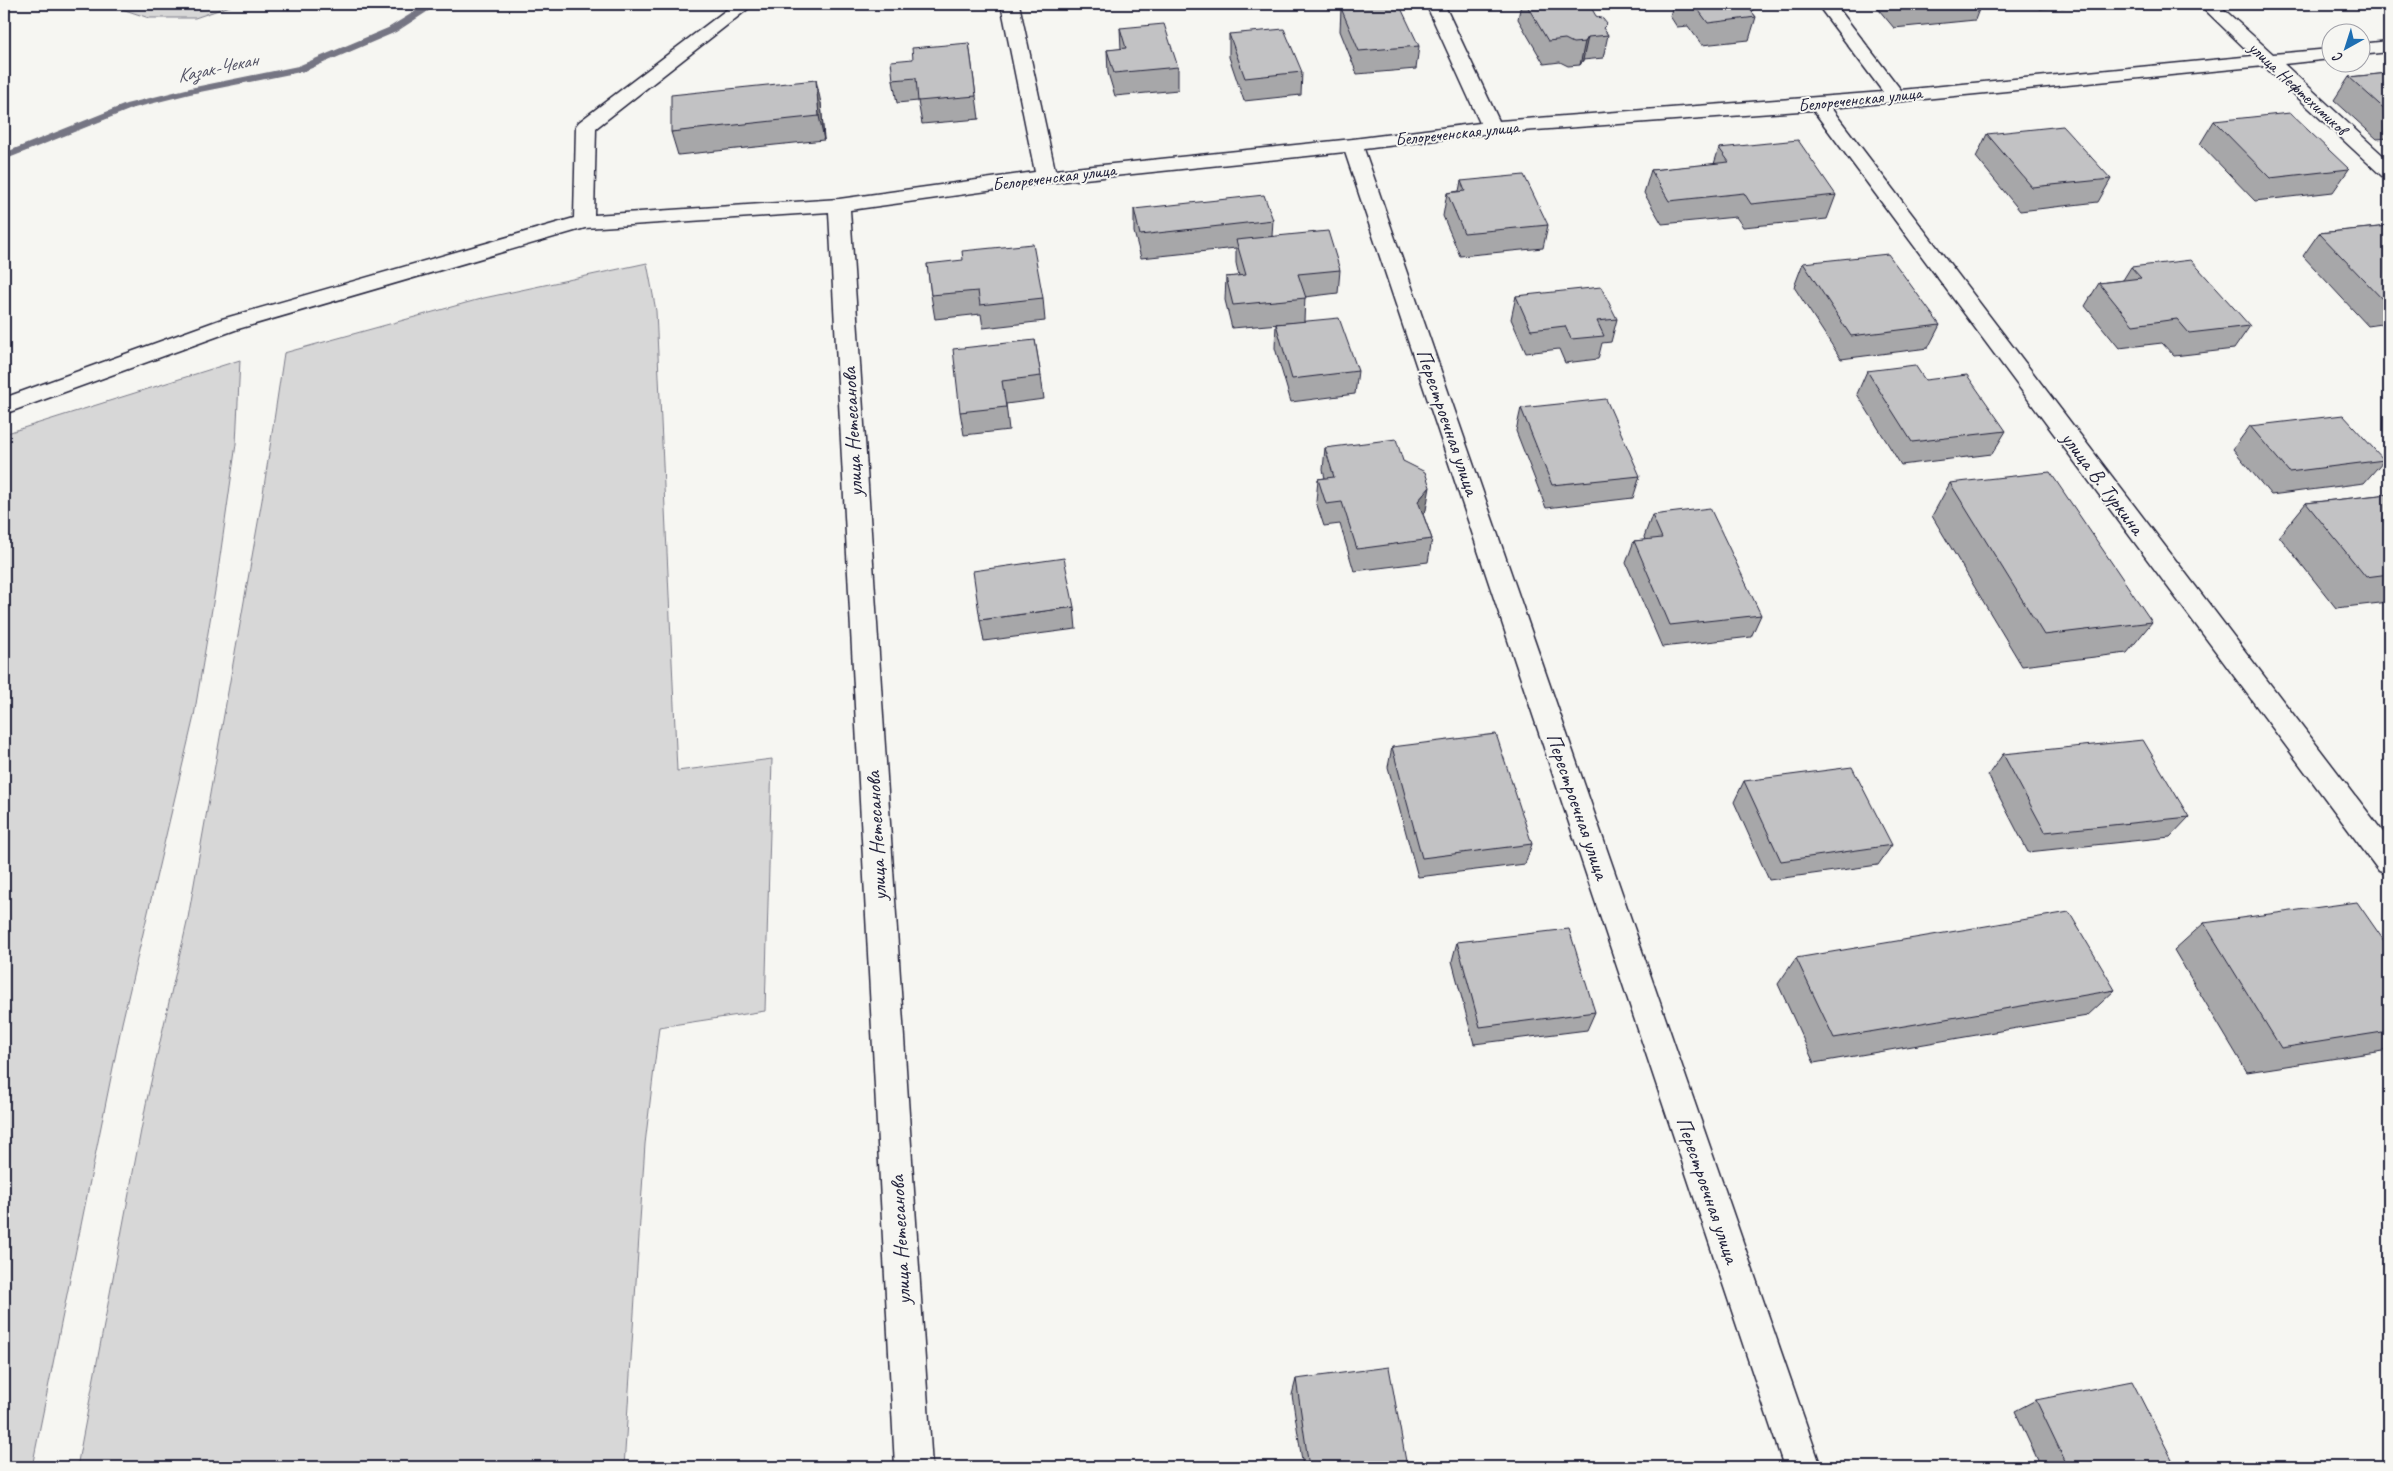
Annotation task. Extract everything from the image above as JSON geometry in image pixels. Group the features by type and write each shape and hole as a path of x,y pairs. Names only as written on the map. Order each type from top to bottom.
{"street":[{"path":"584,222 586,126 745,4"},
{"path":"1010,4 1046,177"},
{"path":"1435,4 1492,127"},
{"path":"1826,4 1895,95"},
{"name":"улица Нефтехимиков","path":"2208,4 2389,172"},
{"path":"2370,49 2389,47"},
{"name":"Белореченская улица","path":"4,406 230,324 584,222 839,205 1046,177 1353,145 1492,127 1818,104 2320,55"},
{"name":"улица В. Туркина","path":"1818,104 2389,862"},
{"name":"Перестроечная улица","path":"1353,145 1802,1467"},
{"name":"улица Нетесанова","path":"839,205 913,1467"}],"shaded area":[{"path":"107,4 236,4 195,18 149,18"},
{"path":"647,263 656,311 677,771 772,759 765,1011 659,1027 645,1144 624,1467 77,1467 146,1104 188,918 262,500 284,353 484,298"},
{"path":"240,360 236,444 216,585 194,716 122,1023 32,1467 4,1467 4,434"}],"building":[{"path":"1399,4 1419,46 1359,51 1341,8"},
{"path":"1526,4 1566,4 1567,6 1589,4 1596,16 1603,19 1607,24 1603,28 1608,35 1588,37 1585,42 1573,43 1565,39 1548,41"},
{"path":"1694,4 1752,4 1754,6 1748,7 1756,17 1708,23"},
{"path":"1164,24 1178,67 1114,73 1107,50 1126,48 1120,28"},
{"path":"1284,29 1302,72 1245,78 1229,34"},
{"path":"969,43 976,96 918,101 916,78 893,80 891,61 913,59 912,48"},
{"path":"2389,73 2389,113 2349,77"},
{"path":"816,80 819,116 671,132 671,95"},
{"path":"2290,113 2349,169 2270,178 2214,121"},
{"path":"2063,126 2111,179 2032,187 1987,134"},
{"path":"1798,140 1836,195 1751,204 1744,193 1669,201 1651,170 1729,162 1719,148"},
{"path":"1524,175 1548,225 1464,233 1447,193 1465,191 1461,181"},
{"path":"1264,195 1273,220 1140,235 1134,209"},
{"path":"2389,226 2389,302 2385,302 2319,233"},
{"path":"1328,231 1340,270 1298,274 1306,298 1233,305 1226,277 1246,275 1236,240"},
{"path":"1033,244 1043,298 980,305 978,291 931,295 927,264 963,260 962,251"},
{"path":"1888,254 1940,325 1851,336 1803,263"},
{"path":"2191,260 2250,326 2189,333 2177,319 2133,325 2099,283 2141,278 2131,267"},
{"path":"1601,287 1617,319 1597,321 1604,336 1571,339 1565,326 1531,330 1516,296"},
{"path":"1339,318 1358,371 1292,379 1276,324"},
{"path":"1035,340 1041,376 1002,381 1006,407 960,412 953,349"},
{"path":"1915,365 1925,380 1967,375 2006,431 1912,442 1867,371"},
{"path":"1606,399 1640,476 1552,485 1521,408"},
{"path":"2343,415 2384,460 2289,472 2250,426"},
{"path":"1396,439 1403,461 1425,472 1430,487 1418,501 1432,539 1357,549 1342,502 1326,504 1318,479 1334,477 1325,448"},
{"path":"2050,472 2152,622 2044,635 1950,483"},
{"path":"2389,494 2389,574 2366,577 2306,503"},
{"path":"1710,508 1761,615 1670,625 1634,541 1662,538 1652,515"},
{"path":"1064,558 1074,607 980,620 973,571"},
{"path":"1496,734 1532,844 1422,858 1392,747"},
{"path":"2143,740 2189,817 2045,832 2003,754"},
{"path":"1852,767 1892,845 1781,861 1744,781"},
{"path":"2357,902 2389,948 2389,1031 2281,1048 2204,923"},
{"path":"2069,912 2115,990 1834,1038 1796,958"},
{"path":"1569,929 1595,1012 1480,1027 1457,942"},
{"path":"1389,1367 1407,1467 1309,1467 1296,1379"},
{"path":"2132,1381 2176,1467 2068,1467 2036,1400"},
{"path":"1722,1463 1723,1467 1695,1467"}],"waterway":[{"name":"Казак-Чекан","path":"4,157 130,106 190,91 301,69 392,30 434,4"}]}
